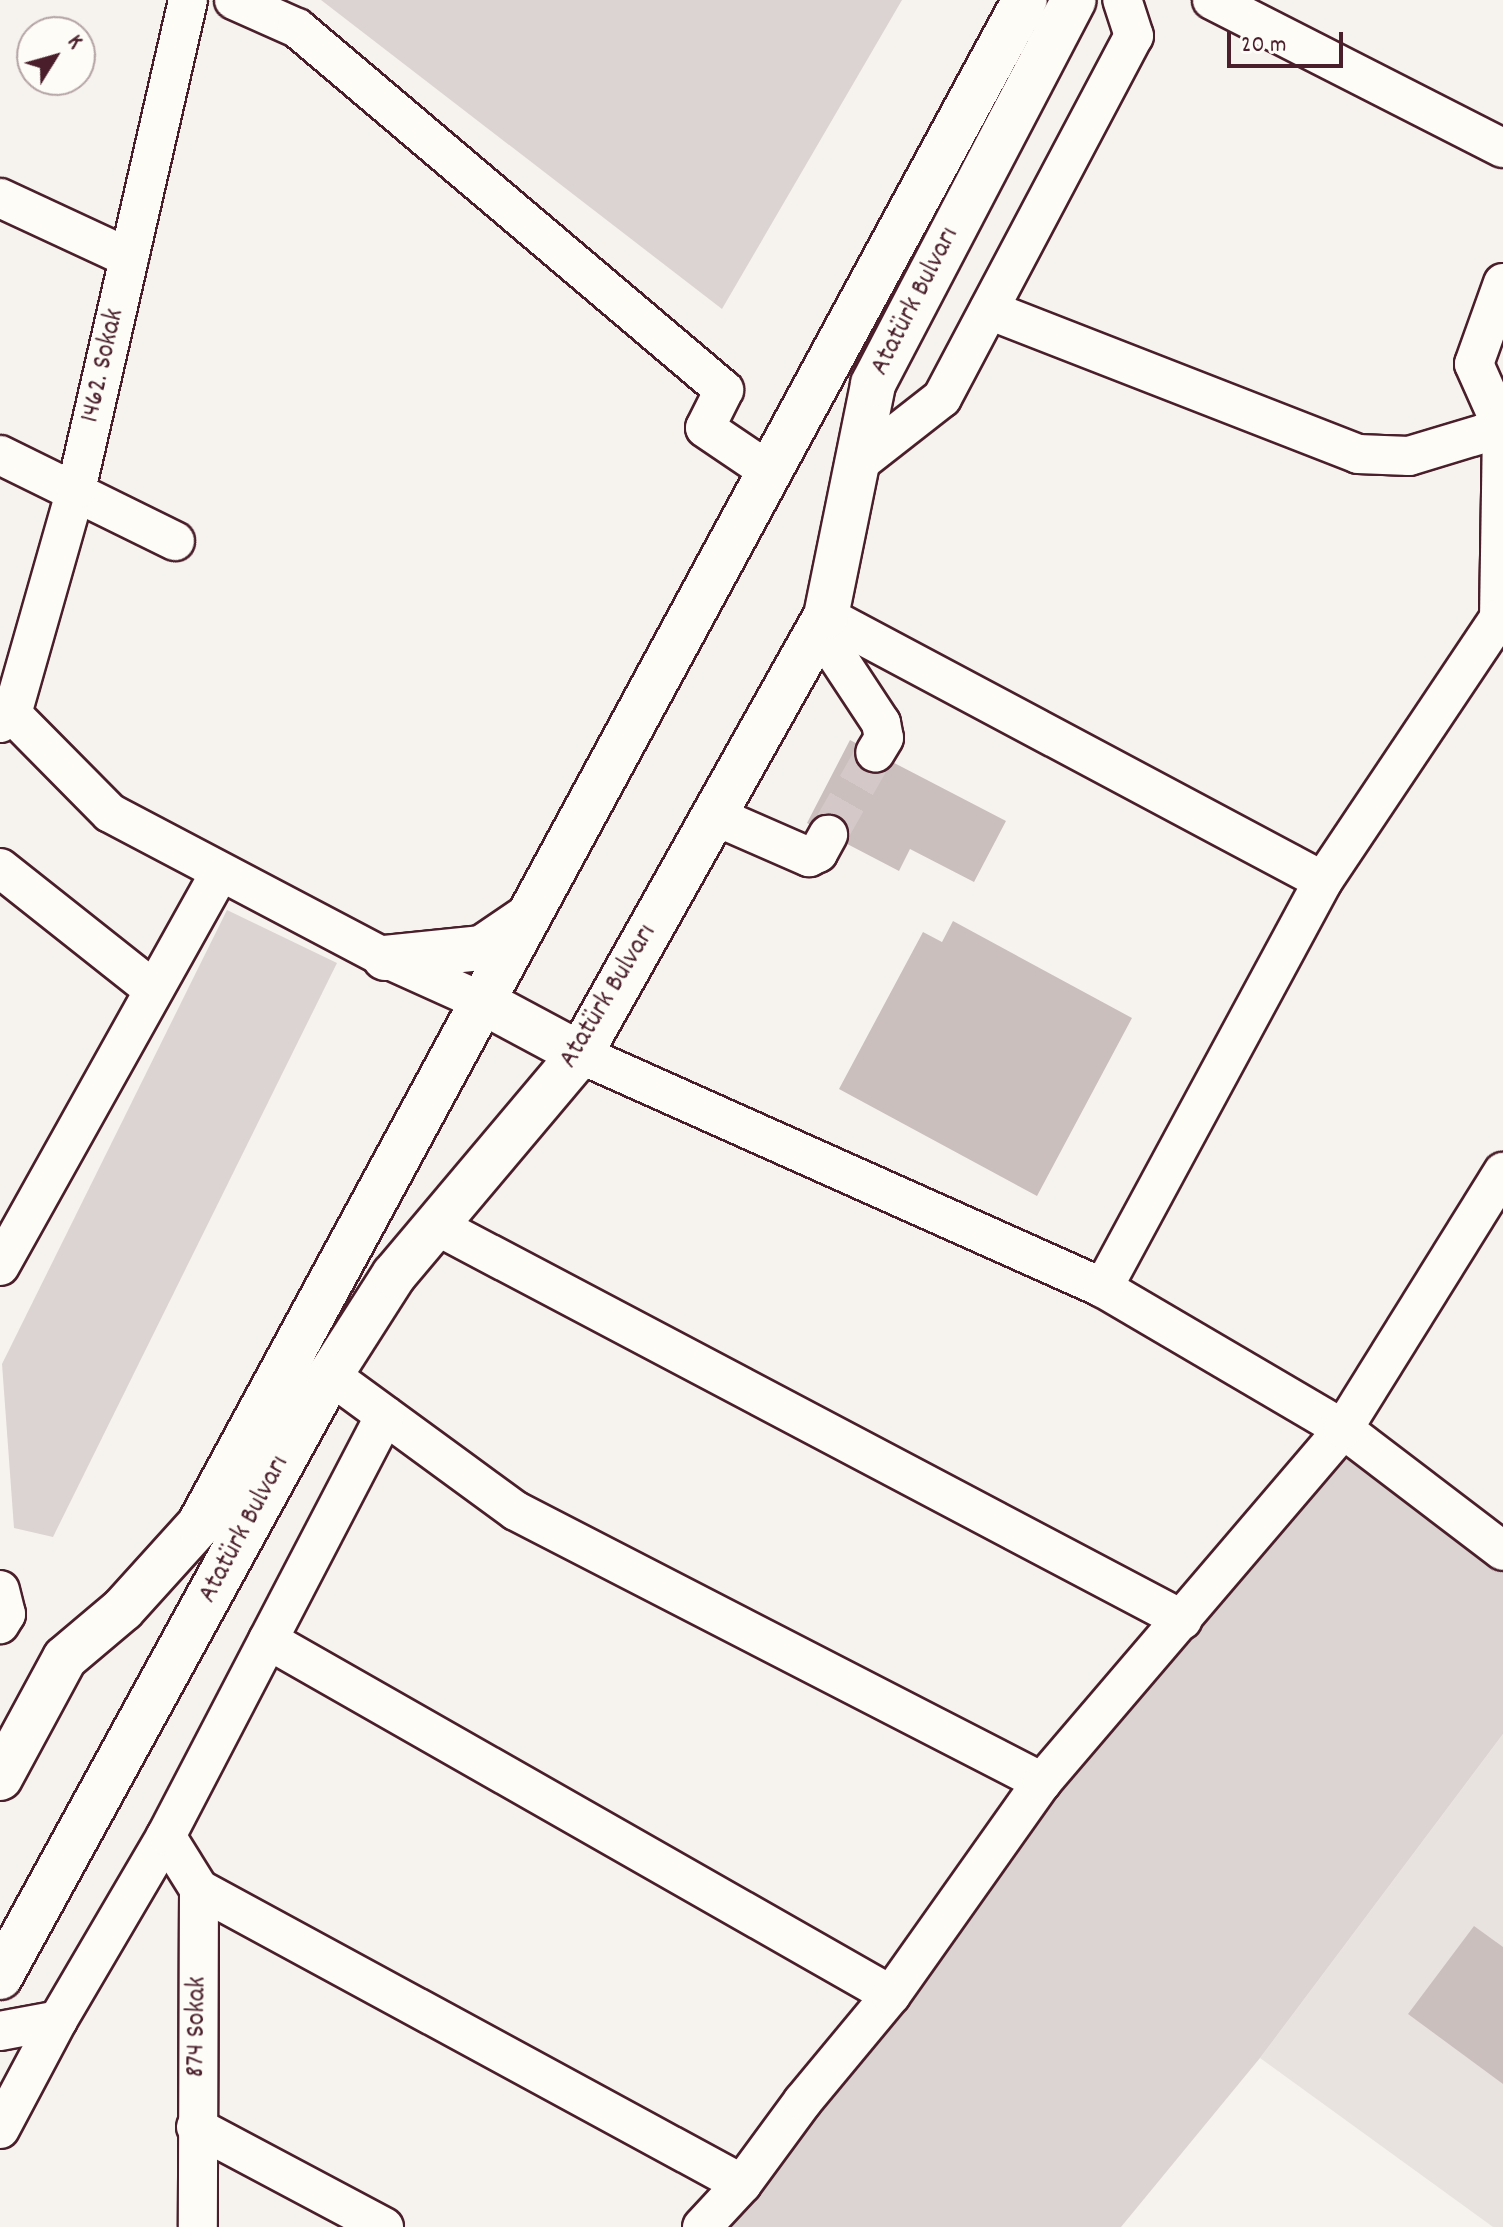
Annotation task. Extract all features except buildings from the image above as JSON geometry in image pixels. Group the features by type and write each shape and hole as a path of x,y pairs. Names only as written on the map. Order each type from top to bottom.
{"main road":[{"name":"Atatürk Bulvarı","path":"0,1778 65,1658 123,1609 199,1525 534,912 767,470 829,367 1025,0"},
{"name":"Atatürk Bulvarı","path":"0,1977 330,1375 394,1275 439,1227 580,1054 822,623 873,384 1074,0"},
{"path":"385,958 482,948 534,912"},
{"path":"483,1002 580,1054"}],"street":[{"name":"1462. Sokak","path":"4,715 76,490 188,0"},
{"path":"234,0 297,28 724,390 705,428 767,470"},
{"path":"855,466 942,398 1134,36 1122,0"},
{"path":"1212,0 1503,148"},
{"path":"0,198 129,258"},
{"path":"1103,1288 1323,881 1499,618 1502,429 1474,364 1503,283"},
{"path":"989,310 1358,454 1409,456 1502,429"},
{"path":"0,455 175,541"},
{"path":"822,623 1323,881"},
{"path":"822,623 881,723 884,738 875,753"},
{"path":"4,715 110,813 219,874 385,958 483,1002"},
{"path":"715,816 809,857 818,853 828,835"},
{"path":"0,868 154,990"},
{"path":"0,1266 219,874"},
{"path":"580,1054 1103,1288 1343,1429 1503,1551"},
{"path":"702,2227 742,2184 891,1995 1042,1782 1343,1429 1503,1172"},
{"path":"439,1227 1183,1620"},
{"path":"330,1375 516,1511 1042,1782"},
{"path":"0,2129 58,2020 166,1836 385,1416"},
{"path":"268,1640 891,1995"},
{"path":"166,1836 199,1889 742,2184"},
{"name":"874 Sokak","path":"198,2227 199,1889"},
{"path":"0,2031 58,2020"},
{"path":"196,2127 384,2227"}],"shaded area":[{"path":"321,0 902,0 722,309"},
{"path":"227,910 337,963 53,1537 14,1528 2,1364"},
{"path":"1343,1429 1503,1551 1503,1734 1260,2058 1121,2227 721,2227"},
{"path":"1503,1734 1503,2227 1493,2227 1260,2058"}],"tunnel":[{"path":"828,835 875,753"}]}
